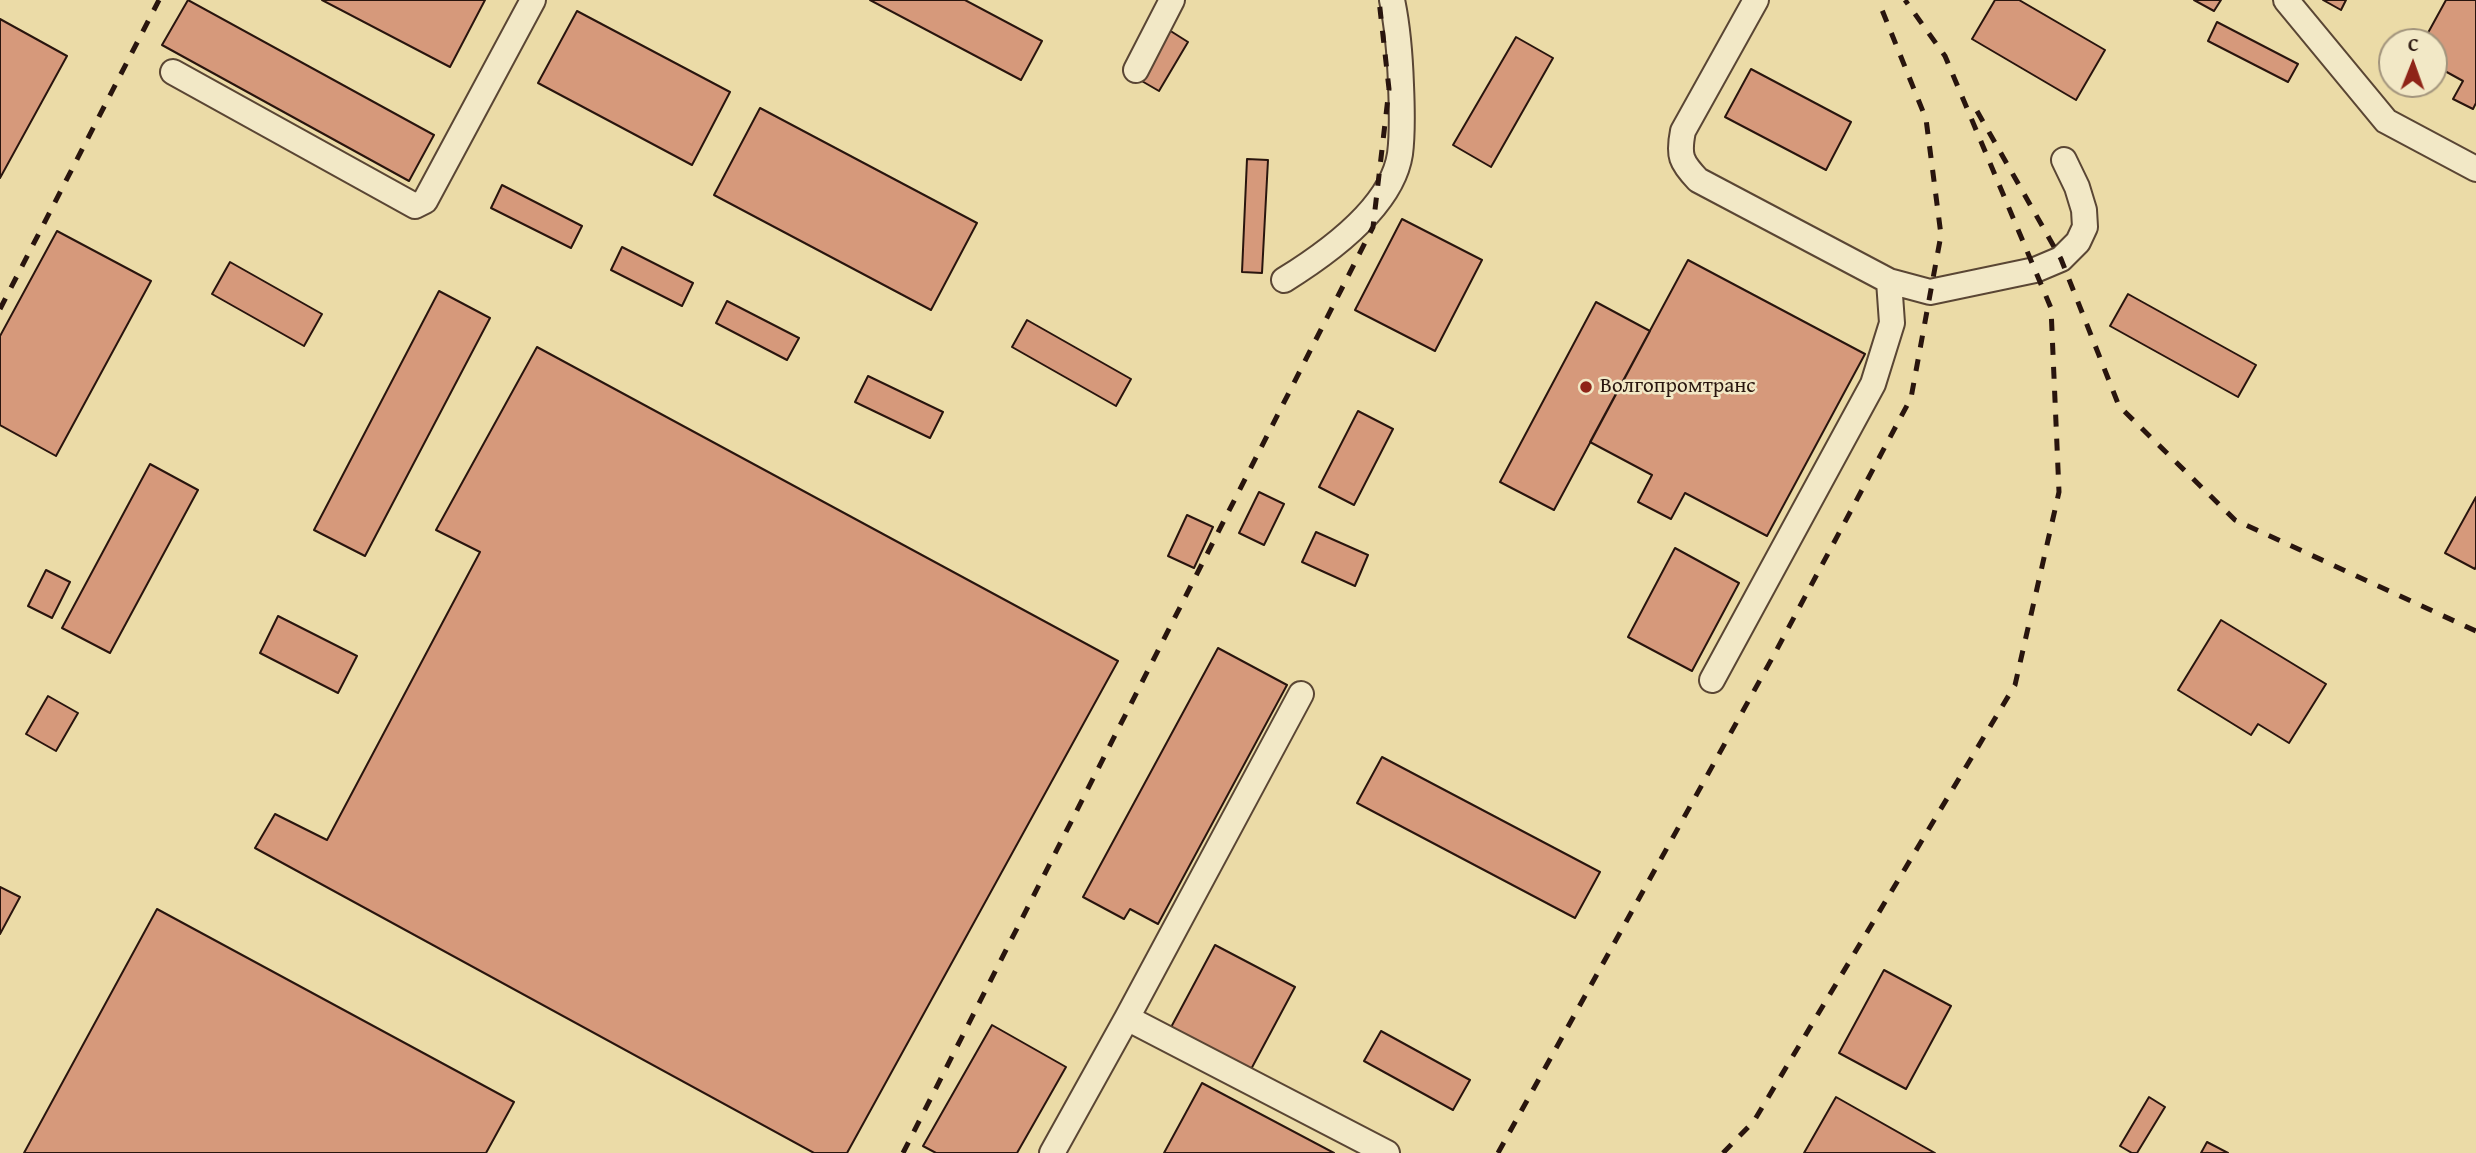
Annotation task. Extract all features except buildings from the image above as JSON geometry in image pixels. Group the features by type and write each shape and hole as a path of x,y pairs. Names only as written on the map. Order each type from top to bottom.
{"lane":[{"path":"173,72 415,206 425,201 533,0"},
{"path":"1136,70 1172,0"},
{"path":"1284,280 1317,260 1364,219 1391,181 1400,156 1402,119 1398,34 1392,0"},
{"path":"1756,0 1683,131 1679,151 1685,166 1698,180 1889,281 1930,292 2035,270 2062,260 2078,242 2085,227 2084,210 2077,187 2064,160"},
{"path":"2286,0 2386,121 2476,169"},
{"path":"1712,681 1873,384 1892,323 1889,281"},
{"path":"1052,1153 1301,694"},
{"path":"1127,1018 1387,1153"}],"railway":[{"path":"0,309 159,0"},
{"path":"903,1153 1373,227 1389,89 1379,0"},
{"path":"1498,1153 1775,653 1911,398 1941,235 1926,119 1878,0"},
{"path":"1723,1153 1754,1121 2015,685 2059,492 2051,308 1945,56 1905,0"},
{"path":"1977,111 2061,259 2119,406 2235,520 2476,631"}],"place":[{"name":"Волгопромтранс","path":"1586,387"}]}
